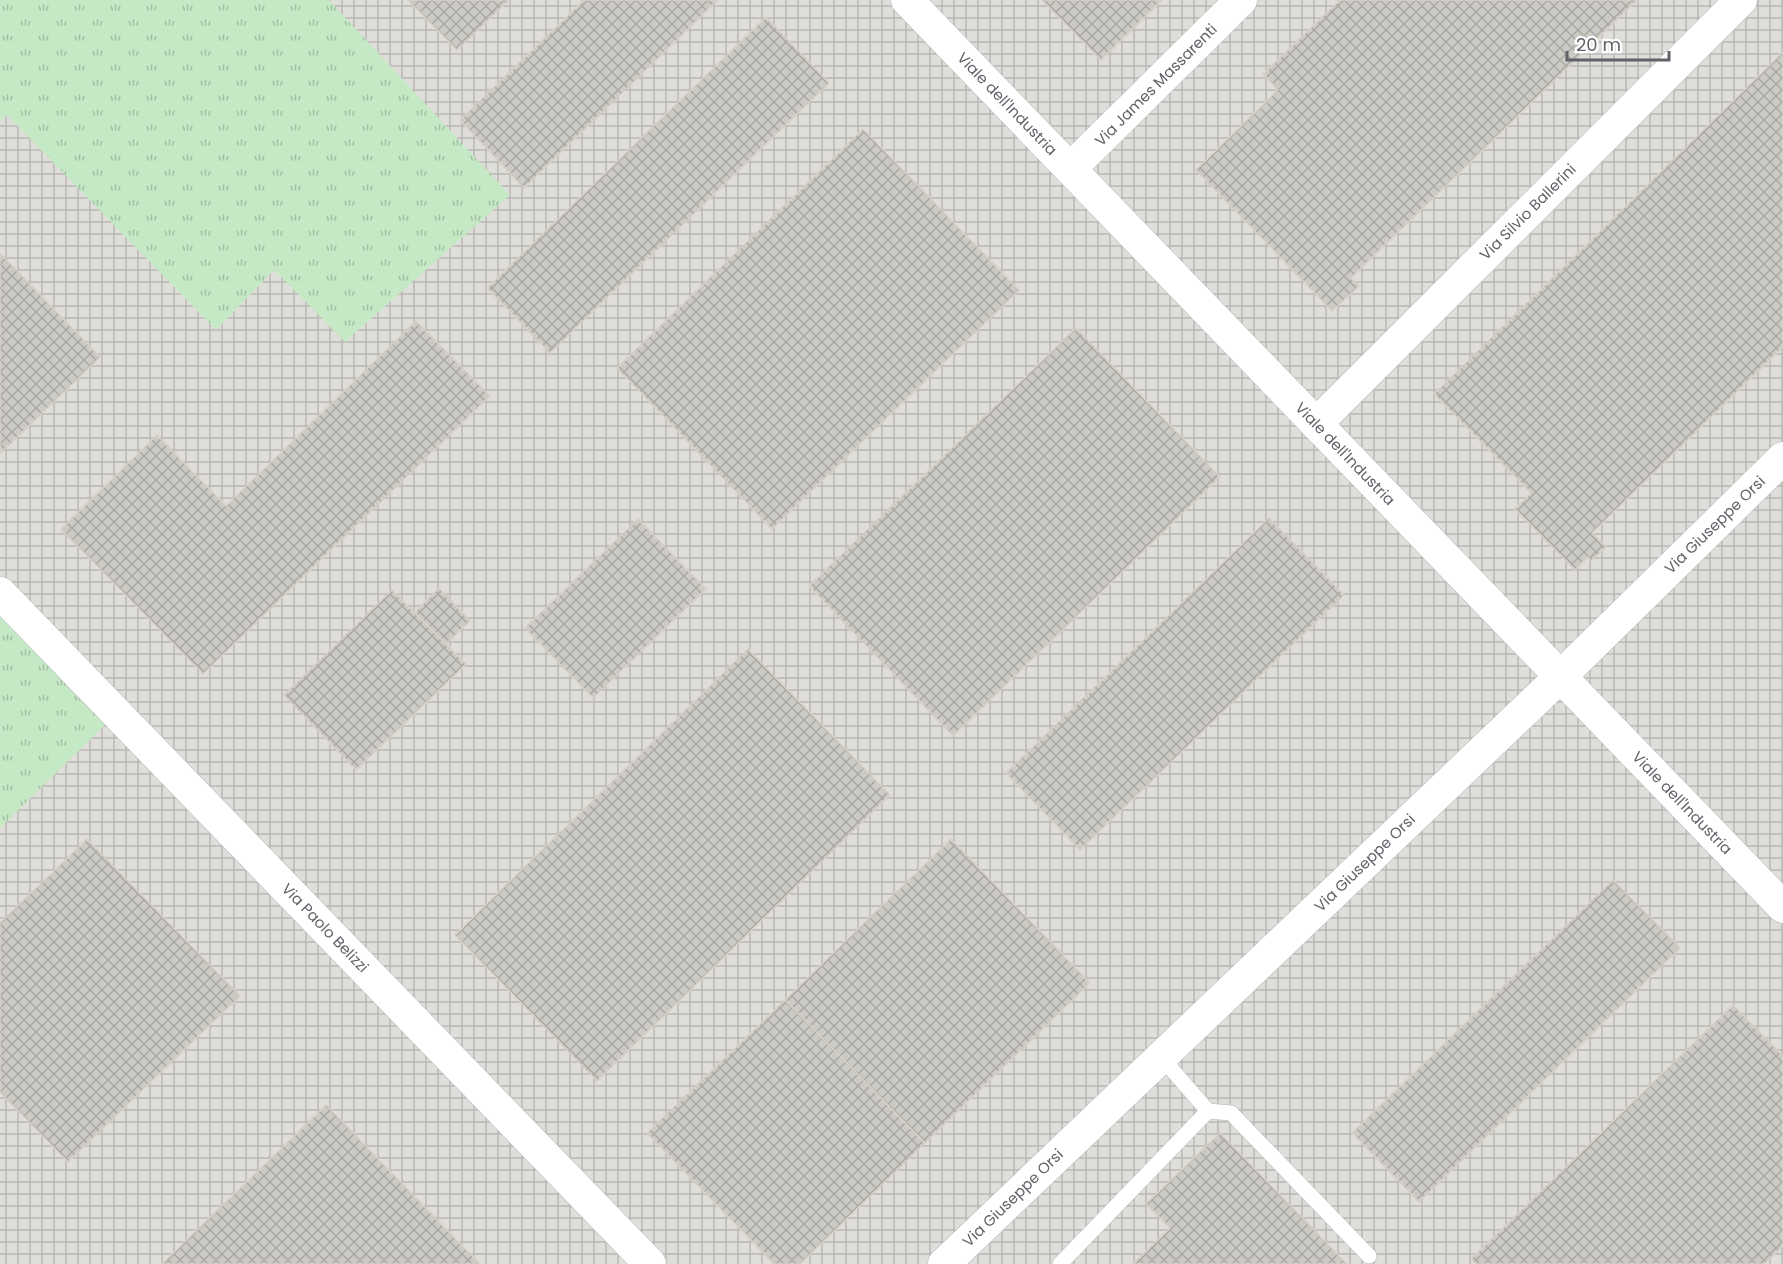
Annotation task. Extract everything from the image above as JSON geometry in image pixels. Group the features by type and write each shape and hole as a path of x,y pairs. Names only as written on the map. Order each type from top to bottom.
{"street":[{"name":"Viale dell'Industria","path":"907,0 1783,907"},
{"name":"Via James Massarenti","path":"1070,169 1241,0"},
{"name":"Via Silvio Ballerini","path":"1316,424 1741,0"},
{"name":"Via Giuseppe Orsi","path":"944,1264 1560,677 1783,458"},
{"name":"Via Paolo Belizzi","path":"0,593 650,1264"}],"lane":[{"path":"1161,1057 1208,1111 1231,1113 1369,1256"},
{"path":"1060,1264 1208,1111"}],"shaded area":[{"path":"0,0 1783,0 1783,1264 0,1264"}],"green space":[{"path":"0,0 329,0 510,195 345,342 274,270 216,330 7,115 0,121"},
{"path":"0,592 116,714 0,828"}],"building":[{"path":"408,0 509,0 457,50"},
{"path":"584,0 718,0 524,188 460,120"},
{"path":"1042,0 1162,0 1101,60"},
{"path":"1340,0 1637,0 1351,278 1359,286 1332,311 1196,170 1278,90 1263,74"},
{"path":"766,17 829,83 550,353 487,288"},
{"path":"1783,52 1783,347 1592,533 1606,547 1591,561 1588,557 1575,570 1515,509 1531,493 1434,394"},
{"path":"863,129 1019,290 772,529 617,368"},
{"path":"0,253 100,357 0,454"},
{"path":"416,321 490,396 203,674 61,529 157,435 226,506"},
{"path":"1076,328 1220,477 953,736 809,586"},
{"path":"1269,518 1344,595 1080,850 1006,773"},
{"path":"638,519 706,589 593,698 525,628"},
{"path":"439,588 470,621 446,644 415,612"},
{"path":"392,590 466,664 356,770 284,695"},
{"path":"748,649 890,795 597,1081 455,935"},
{"path":"87,839 240,996 68,1162 0,1092 0,923"},
{"path":"951,839 1090,983 925,1143 785,1000"},
{"path":"1613,880 1680,948 1419,1202 1352,1133"},
{"path":"785,1000 925,1143 800,1264 774,1264 647,1133"},
{"path":"1733,1005 1783,1056 1783,1246 1764,1264 1476,1264 1471,1259"},
{"path":"326,1105 480,1264 162,1264"},
{"path":"1220,1133 1347,1264 1133,1264 1170,1228 1146,1204"}]}
